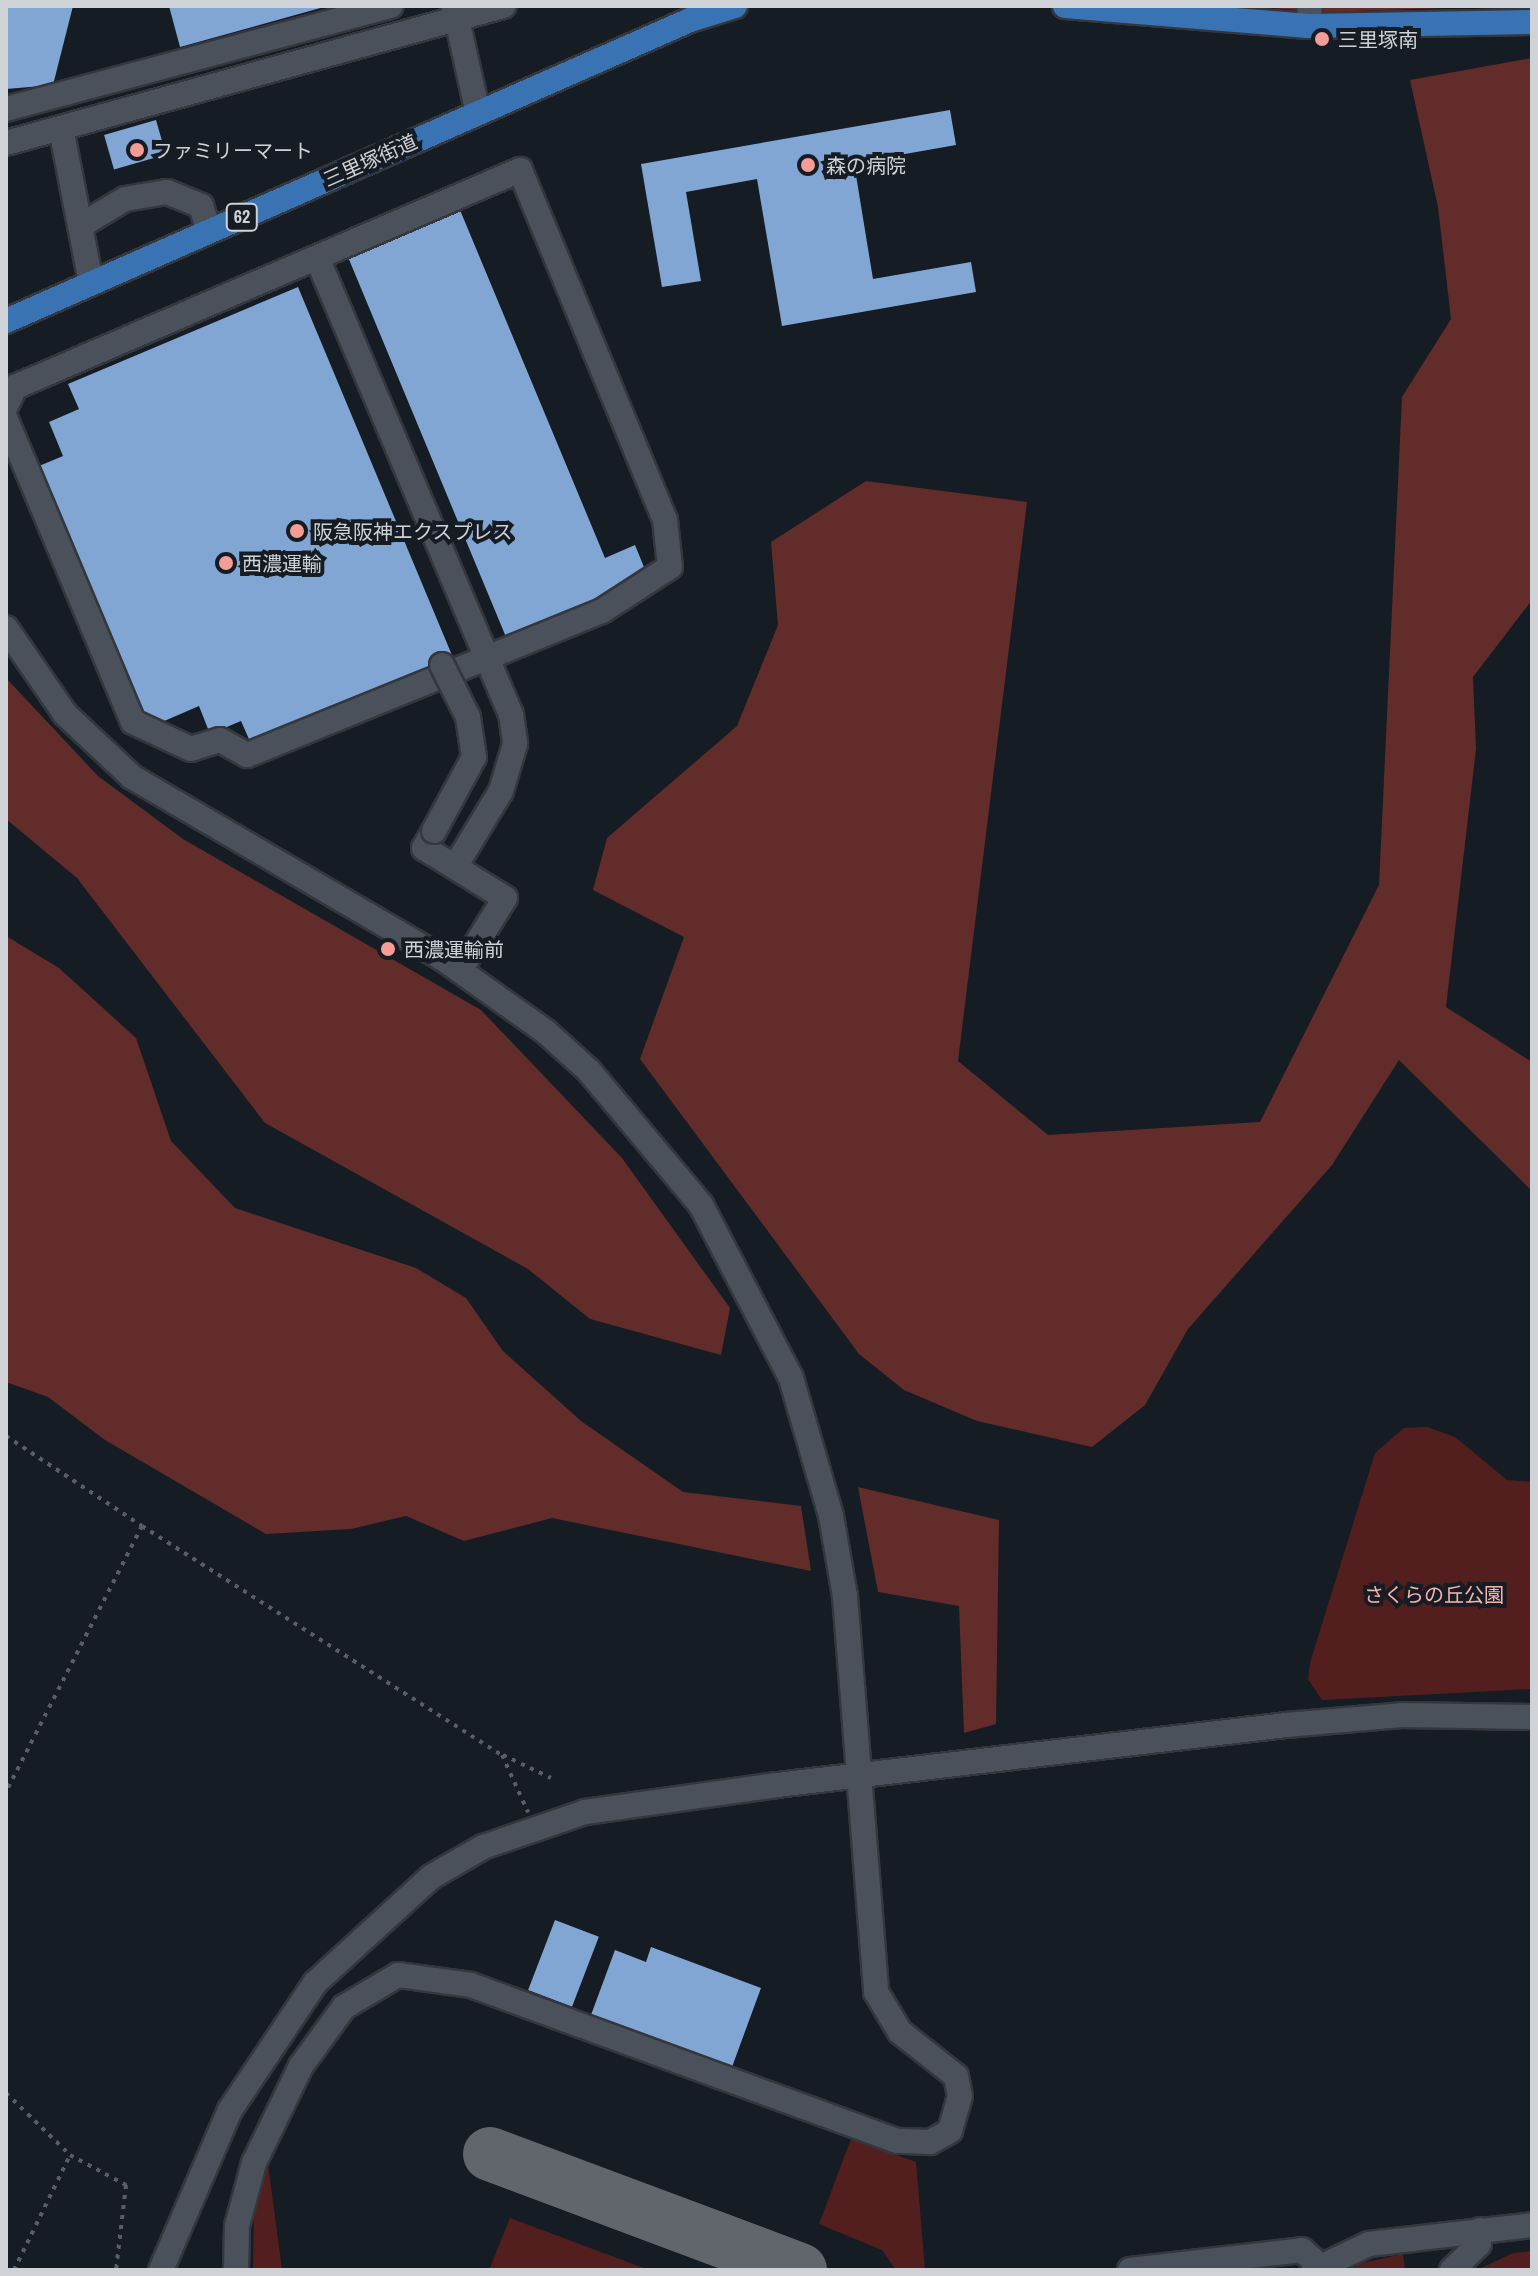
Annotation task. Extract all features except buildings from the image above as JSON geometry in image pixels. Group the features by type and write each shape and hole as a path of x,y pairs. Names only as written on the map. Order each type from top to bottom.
{"main road":[{"name":"三里塚街道","path":"6,321 478,113 735,6"},
{"path":"1065,6 1532,22"}],"street":[{"path":"6,109 390,6"},
{"path":"6,143 456,12 503,6"},
{"path":"456,12 478,113"},
{"path":"61,128 91,283"},
{"path":"6,406 15,387 318,260 520,170 665,520 670,567 602,611 247,755 220,740 191,749 133,722 6,420"},
{"path":"80,226 125,199 167,192 201,206 209,231"},
{"path":"318,260 489,659 515,744 501,791 455,867"},
{"path":"6,628 65,714 132,777 460,970 589,1071 701,1205 761,1312 804,1417 831,1516 862,1776 876,1992 900,2032 956,2076 960,2096 950,2131 930,2142 897,2141 471,1985 398,1975 344,2007 301,2066 254,2163 237,2226 236,2270"},
{"path":"442,665 468,717 474,757 424,848 505,898 460,970"},
{"path":"161,2270 230,2110 315,1983 431,1877 536,1827 623,1804 1286,1725 1402,1715 1532,1717"},
{"path":"1130,2270 1302,2250 1318,2268 1369,2244 1532,2225"},
{"path":"1452,2270 1479,2244 1480,2230"}],"path":[{"path":"6,1436 502,1755 551,1778"},
{"path":"6,1792 142,1526"},
{"path":"502,1755 536,1827"},
{"path":"6,2093 70,2155 126,2185 116,2270"},
{"path":"14,2270 70,2155"}],"green space":[{"name":"さくらの丘公園","path":"1427,1427 1455,1437 1507,1480 1532,1482 1532,1689 1322,1700 1308,1679 1310,1663 1375,1453 1404,1428"},
{"path":"851,2139 916,2162 925,2270 896,2270 882,2250 819,2224"},
{"path":"268,2164 282,2270 253,2270 254,2203"},
{"path":"510,2218 649,2270 489,2270"},
{"path":"1532,2251 1532,2270 1477,2270 1513,2253"},
{"path":"1403,2254 1405,2270 1347,2270 1362,2263"}],"shaded area":[{"path":"1242,6 1506,6 1323,12"},
{"path":"1532,58 1532,600 1473,677 1476,749 1446,1007 1532,1062 1532,1191 1399,1060 1332,1165 1188,1329 1145,1405 1092,1447 977,1421 904,1390 859,1354 640,1059 684,937 593,890 607,838 737,726 778,625 771,542 866,481 1027,502 958,1061 1048,1135 1260,1122 1379,885 1402,397 1451,319 1438,207 1410,80"},
{"path":"6,678 98,776 183,839 481,1010 622,1158 730,1308 721,1355 590,1319 528,1269 265,1123 77,878 6,819"},
{"path":"6,936 59,968 136,1038 171,1141 235,1208 416,1268 466,1298 503,1351 581,1421 683,1492 801,1506 811,1571 552,1518 464,1541 406,1516 351,1529 266,1534 105,1440 48,1397 6,1382"},
{"path":"858,1487 999,1520 996,1724 964,1733 959,1606 878,1592"}],"taxiway":[{"path":"490,2154 800,2270"}],"place":[{"name":"三里塚南","path":"1322,39"},
{"name":"ファミリーマート","path":"137,150"},
{"name":"森の病院","path":"808,165"},
{"name":"阪急阪神エクスプレス","path":"297,531"},
{"name":"西濃運輸","path":"226,563"},
{"name":"西濃運輸前","path":"388,949"}]}
